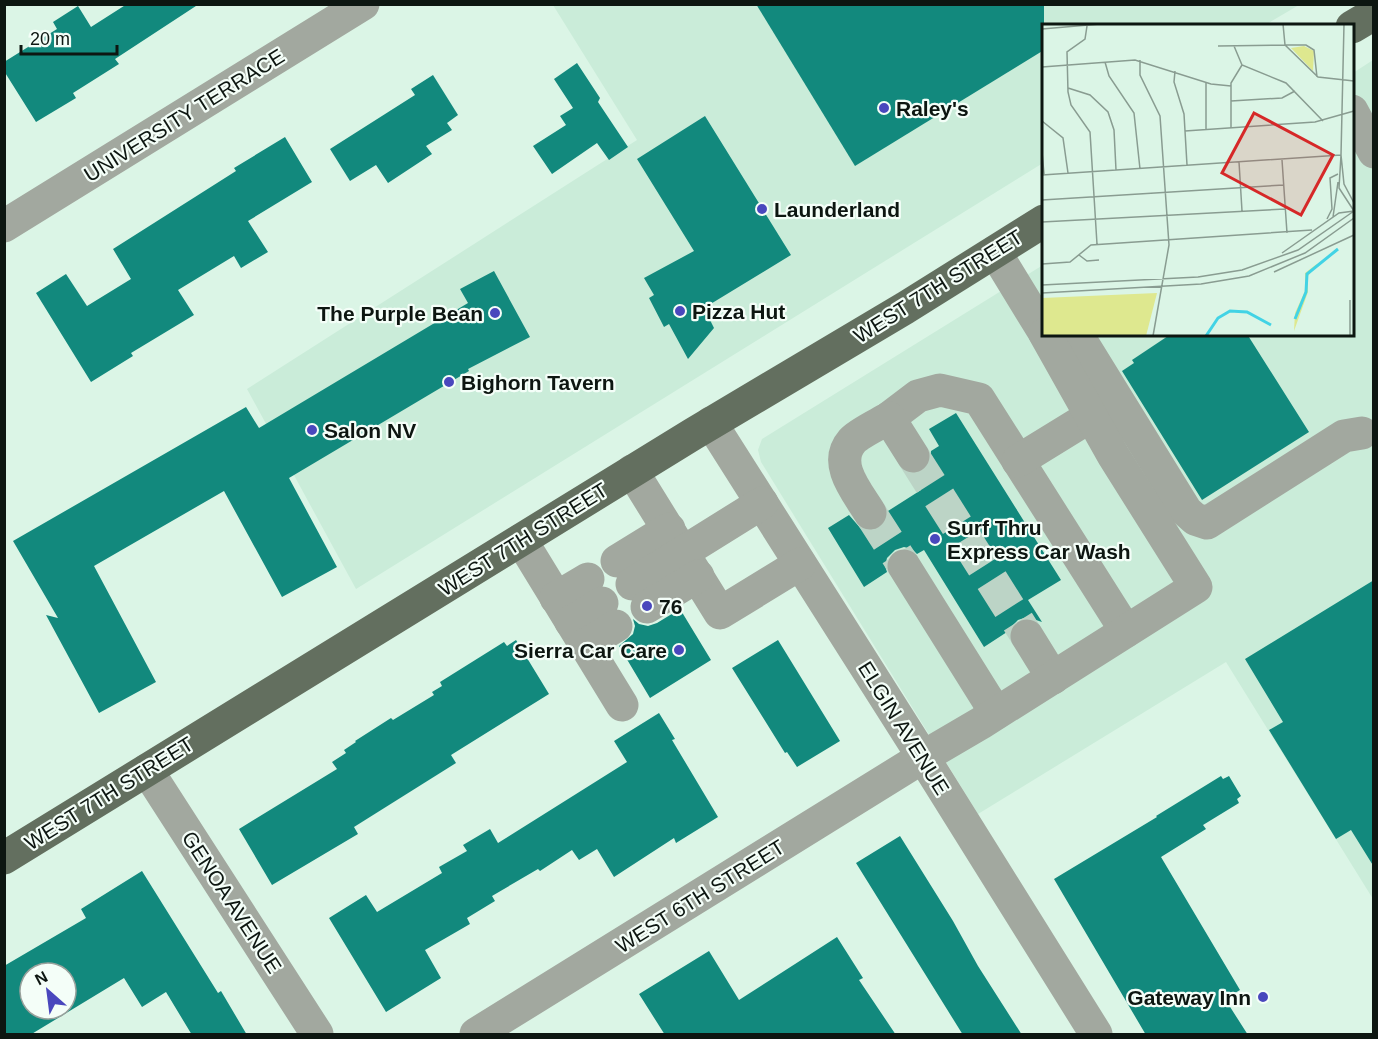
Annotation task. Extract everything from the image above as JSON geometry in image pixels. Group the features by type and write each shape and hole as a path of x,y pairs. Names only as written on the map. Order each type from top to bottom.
{"main road":[{"path":"1354,26 1374,15"},
{"name":"WEST 7TH STREET","path":"4,858 632,471 905,308 1042,222"}],"street":[{"name":"UNIVERSITY TERRACE","path":"4,226 363,4"},
{"path":"1354,113 1374,152"},
{"path":"995,252 1042,330"},
{"path":"1018,461 1091,416 1046,336"},
{"path":"1078,336 1186,512 1195,519 1207,523 1344,436 1362,433"},
{"path":"870,513 848,478 844,460 852,441 889,418 918,396 940,390 979,399 1126,631"},
{"name":"WEST 6TH STREET","path":"476,1035 1196,587 1091,416"},
{"path":"889,418 913,456"},
{"name":"ELGIN AVENUE","path":"711,423 923,757 1095,1035"},
{"path":"632,471 720,613 800,564"},
{"path":"632,584 762,503"},
{"path":"520,540 622,705"},
{"path":"904,566 996,713"},
{"path":"570,622 602,602 570,622"},
{"path":"1027,636 1053,678"},
{"name":"GENOA AVENUE","path":"147,770 317,1035"}],"shaded area":[{"path":"553,5 1299,5 1267,24 1042,24 1042,164 356,589 247,389 637,140"},
{"path":"1373,60 1373,899 1226,662 978,814 761,462 758,450 762,439 1042,266 1042,336 1354,336 1354,72"}],"building":[{"path":"127,4 199,4 115,59 119,64 73,93 76,98 36,122 4,71 4,62 57,29 53,22 78,6 91,27"},
{"name":"Raley's","path":"756,4 1044,4 1042,51 855,166"},
{"path":"577,63 600,98 598,102 628,147 609,160 597,143 552,174 533,146 566,125 560,116 573,108 554,79"},
{"path":"433,75 458,115 447,123 452,130 426,146 432,154 388,183 376,165 350,181 330,149 415,95 411,89"},
{"path":"705,116 791,255 704,308 714,328 688,359 669,324 664,327 649,298 654,295 644,278 694,251 637,159"},
{"path":"285,137 312,182 248,221 268,252 241,268 234,256 178,290 194,315 131,353 133,356 91,382 36,293 66,274 87,306 131,279 113,249 236,171 234,168"},
{"path":"494,271 530,337 468,369 469,371 289,478 337,567 282,597 224,491 94,566 156,682 99,713 46,615 58,618 13,541 246,407 259,428 468,303 460,289"},
{"path":"1168,336 1248,336 1309,432 1202,500 1122,371 1134,363 1132,360"},
{"name":"Surf Thru Express Car Wash","path":"956,413 1061,580 1028,600 1042,622 1027,617 1018,620 1011,627 1009,635 1007,632 984,647 924,550 917,554 912,549 904,547 895,550 887,558 885,566 887,572 864,587 828,528 849,515 862,530 871,532 881,528 887,521 888,511 921,490 912,474 923,471 930,464 931,451 939,446 929,429"},
{"path":"1374,580 1374,867 1351,830 1336,839 1269,730 1283,722 1245,659"},
{"path":"680,609 711,660 650,698 619,646 633,634 635,626 633,619 639,624 648,626"},
{"path":"516,640 549,694 451,755 456,763 354,827 358,834 272,885 239,829 337,769 332,762 346,753 344,750 391,718 393,720 434,695 432,692 442,686 440,682 504,642 507,646"},
{"path":"778,640 840,741 797,767 787,752 785,753 732,668"},
{"path":"659,713 675,739 672,740 718,817 676,843 674,838 614,877 597,849 579,860 572,850 540,871 538,869 492,896 495,901 467,918 470,924 425,950 441,978 386,1012 329,918 366,895 377,912 442,873 439,867 467,851 463,845 490,829 498,843 627,762 614,741"},
{"path":"1221,776 1223,779 1229,776 1241,796 1237,799 1239,803 1203,825 1206,829 1161,857 1240,990 1225,999 1248,1035 1146,1035 1054,879"},
{"path":"900,836 1022,1035 963,1035 856,863"},
{"path":"142,871 218,993 221,991 247,1035 192,1035 166,992 142,1007 124,978 78,1006 78,961 18,961 18,1021 53,1021 30,1035 4,1035 4,966 86,918 81,909"},
{"path":"837,937 863,978 859,980 896,1035 665,1035 639,994 709,951 739,1000"}],"tunnel":[{"path":"913,456 1027,636"},
{"path":"870,513 904,566"}],"place":[{"name":"Raley's","path":"884,108"},
{"name":"Launderland","path":"762,209"},
{"name":"Pizza Hut","path":"680,311"},
{"name":"The Purple Bean","path":"495,313"},
{"name":"Bighorn Tavern","path":"449,382"},
{"name":"Salon NV","path":"312,430"},
{"name":"Surf Thru Express Car Wash","path":"935,539"},
{"name":"76","path":"647,606"},
{"name":"Sierra Car Care","path":"679,650"},
{"name":"Gateway Inn","path":"1263,997"}]}
